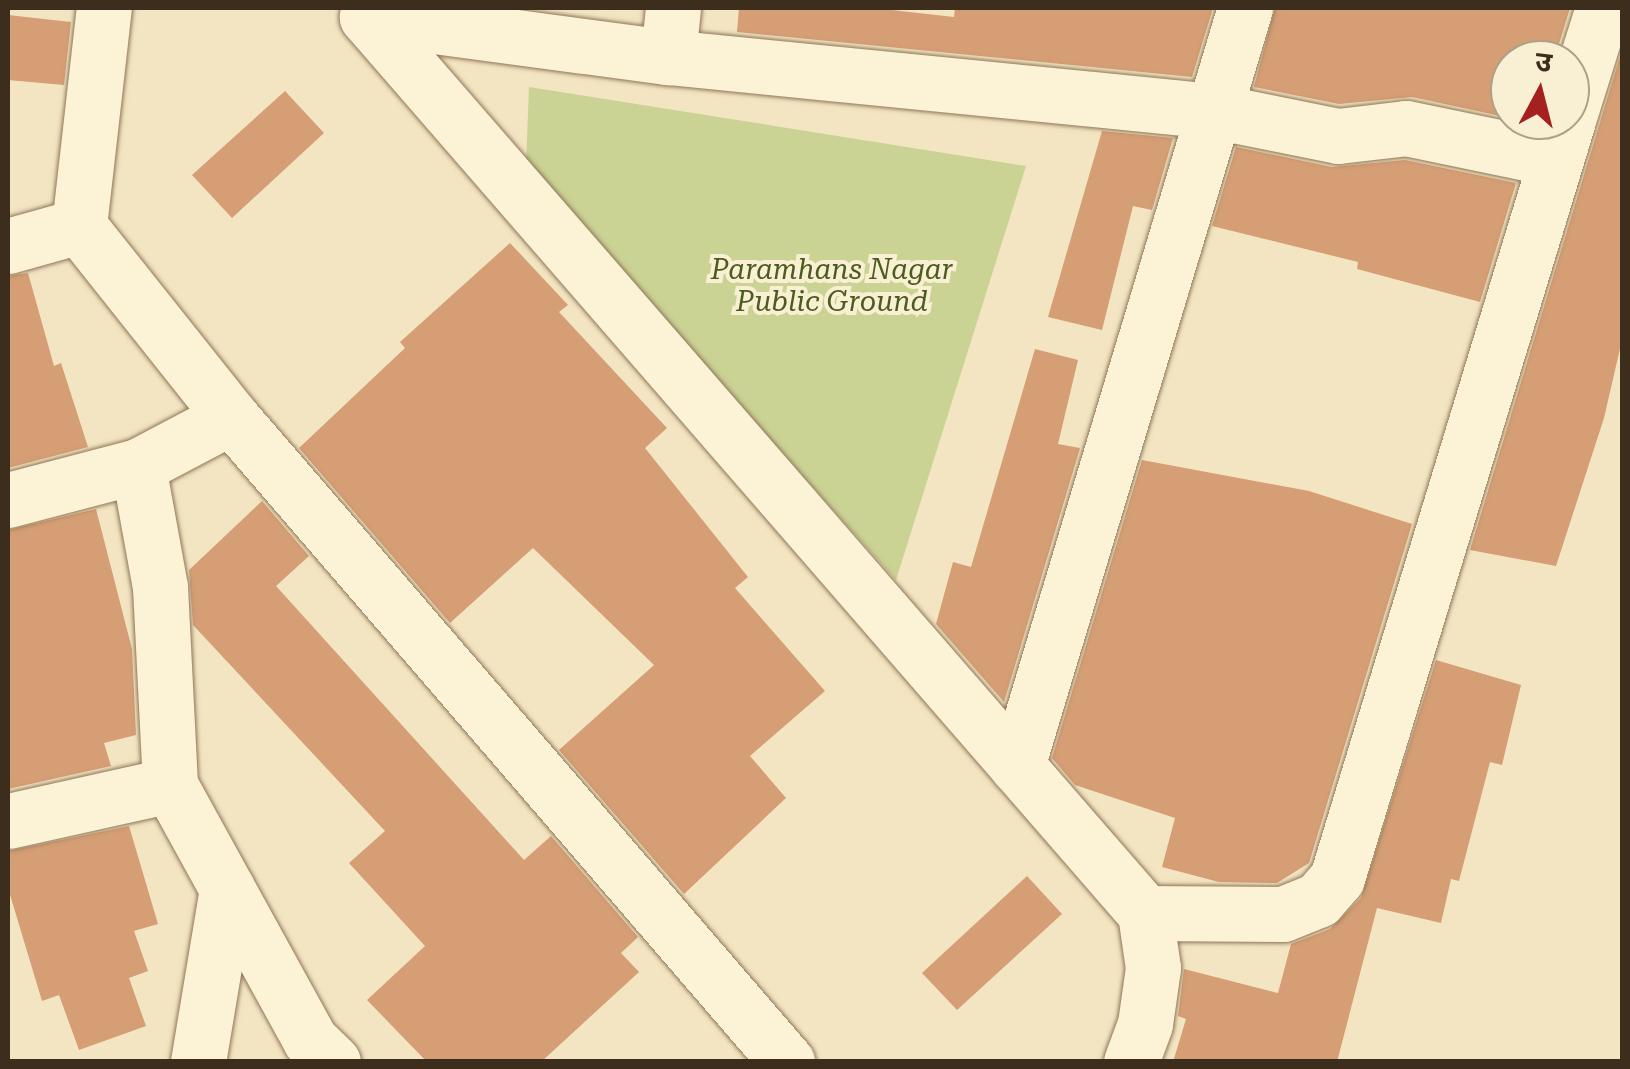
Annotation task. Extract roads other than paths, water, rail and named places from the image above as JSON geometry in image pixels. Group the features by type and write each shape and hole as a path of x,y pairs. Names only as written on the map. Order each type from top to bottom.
{"street":[{"path":"104,8 79,226 231,418 786,1062"},
{"path":"1016,766 1245,8"},
{"path":"1590,49 1603,8"},
{"path":"364,11 670,32 1214,111 1338,136 1406,128 1490,130"},
{"path":"364,11 1145,914 1153,968 1145,1024 1131,1062"},
{"path":"1145,914 1283,914 1318,900 1336,878 1561,140"},
{"path":"8,246 79,226"},
{"path":"8,500 138,466 231,418"},
{"path":"138,466 160,587 170,785 310,1040 333,1062"},
{"path":"8,821 170,785"},
{"path":"198,1062 227,888"}],"park label":[{"name":"Paramhans Nagar Public Ground","path":"832,286"}]}
